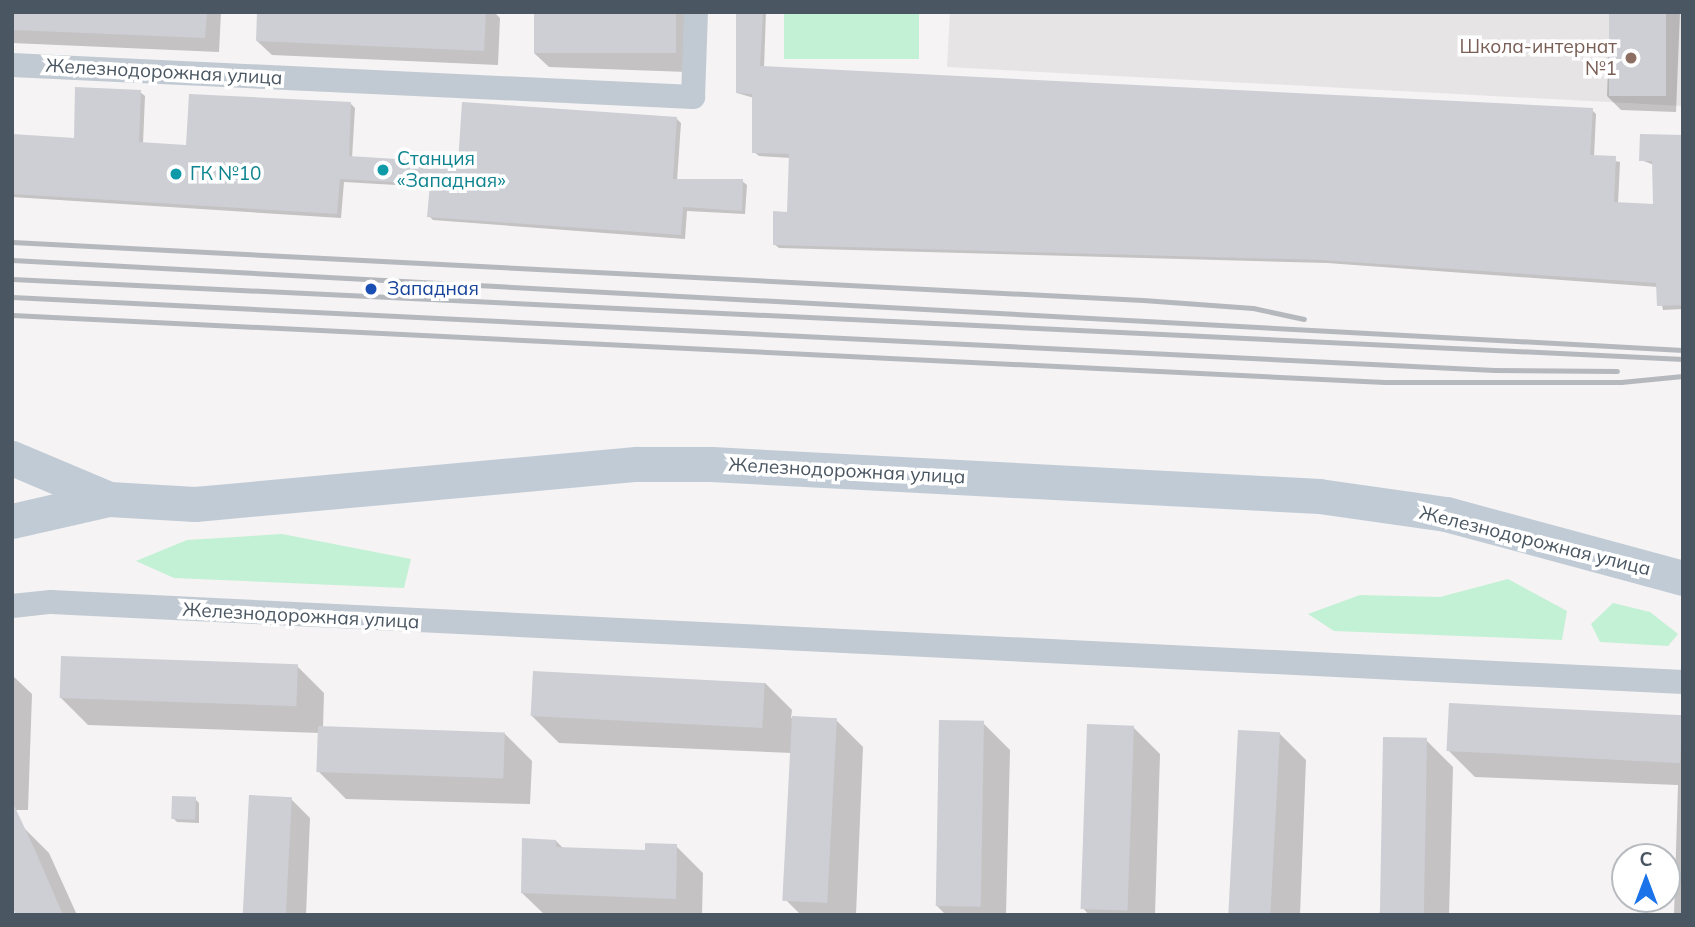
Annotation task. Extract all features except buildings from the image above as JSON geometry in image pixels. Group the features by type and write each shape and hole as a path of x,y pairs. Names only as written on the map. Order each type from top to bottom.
{"main road":[{"name":"Железнодорожная улица","path":"12,458 73,488 109,499 195,504 636,464 711,464 1319,496 1446,514 1683,578"},
{"path":"12,521 109,499"}],"street":[{"name":"Железнодорожная улица","path":"12,65 693,97 696,12"},
{"name":"Железнодорожная улица","path":"12,606 51,602 1683,682"}],"shaded area":[{"path":"950,12 1683,12 1683,106 947,67"}],"green space":[{"path":"784,12 919,12 919,59 784,59"},
{"path":"282,534 411,559 404,588 174,578 136,561 187,540"},
{"path":"1508,579 1567,611 1562,640 1334,631 1308,614 1360,595 1440,597"},
{"path":"1613,603 1650,612 1678,634 1668,646 1600,642 1591,624"}],"railway":[{"path":"12,242 1143,300 1253,308 1304,319"},
{"path":"12,260 1683,350"},
{"path":"12,279 1683,359"},
{"path":"12,297 1494,370 1617,371"},
{"path":"12,315 1384,382 1621,382 1683,376"}],"place":[{"name":"Школа-интернат №1","path":"1631,58"},
{"name":"Станция «Западная»","path":"383,170"},
{"name":"ГК №10","path":"176,174"},
{"name":"Западная","path":"371,289"}]}
